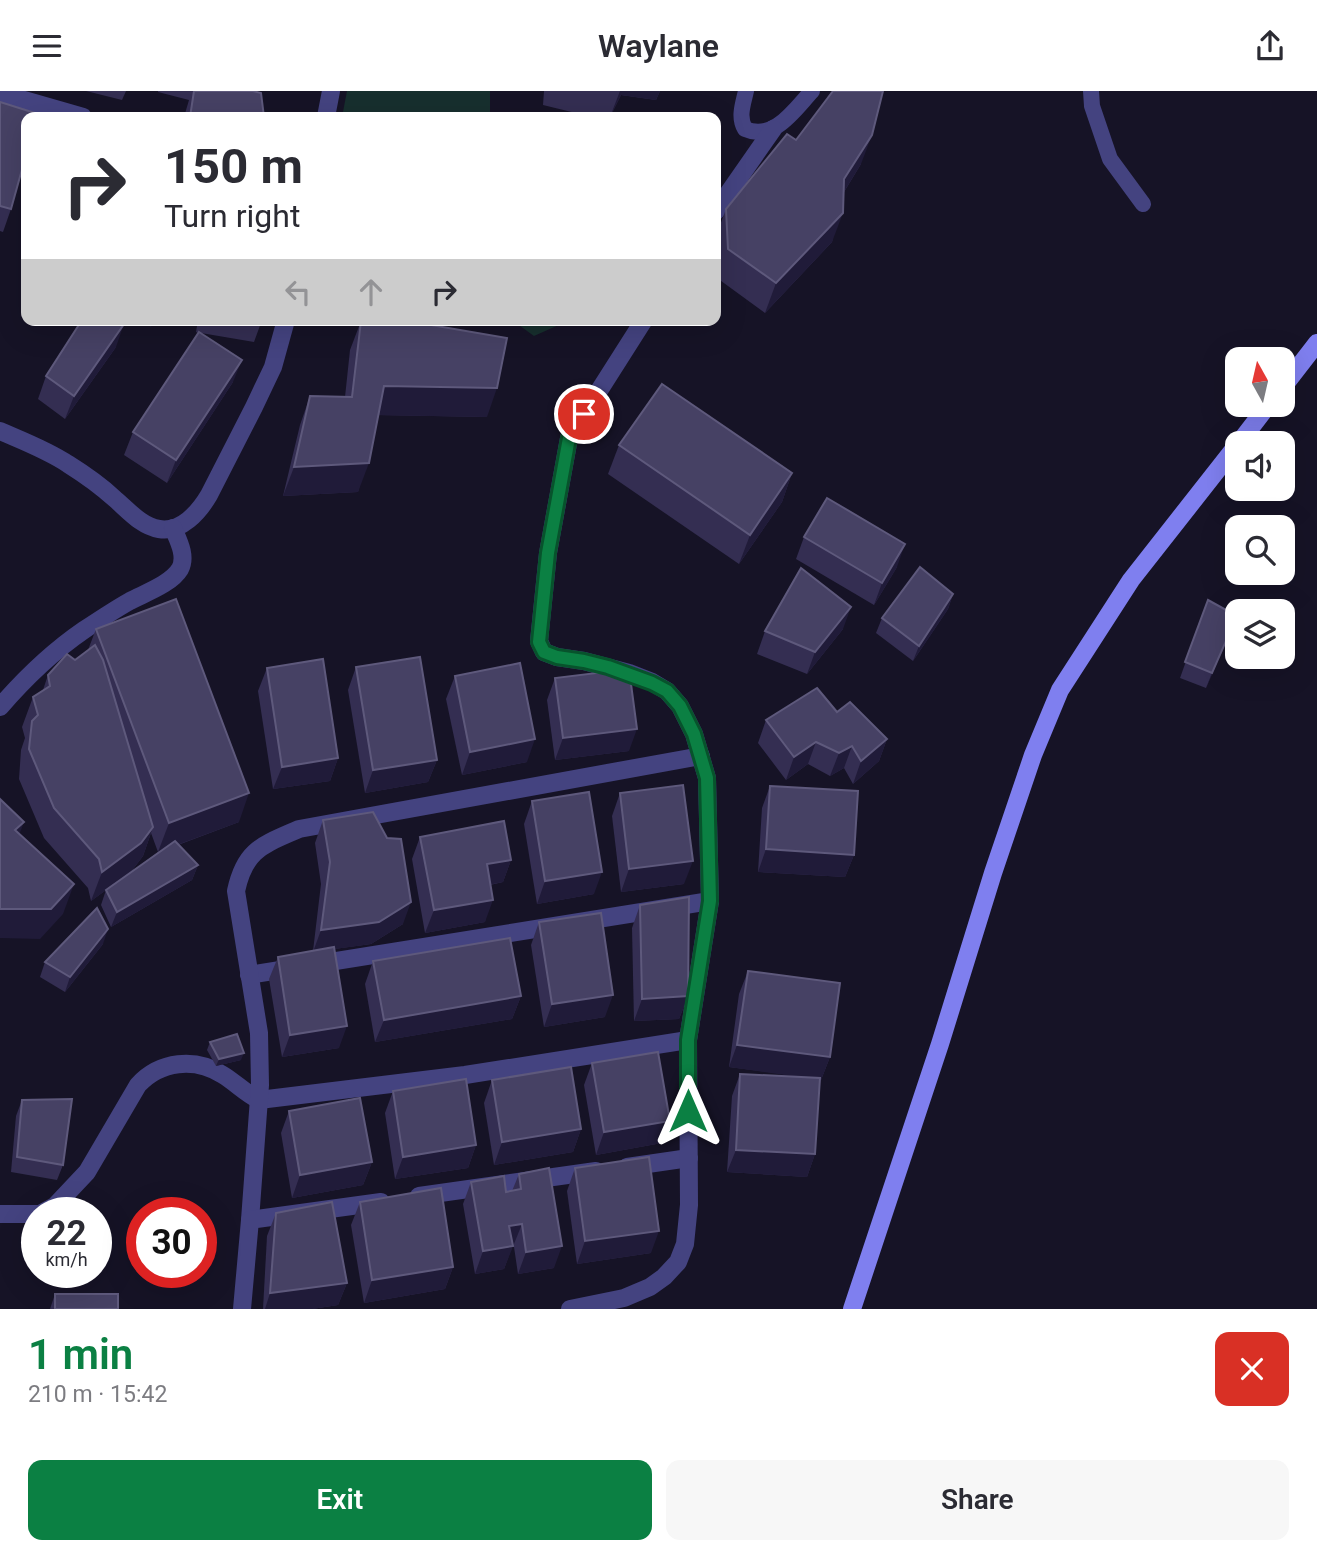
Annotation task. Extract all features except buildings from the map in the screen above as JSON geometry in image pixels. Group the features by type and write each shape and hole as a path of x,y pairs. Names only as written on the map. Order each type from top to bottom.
{"main road":[{"path":"1295,371 1317,343"},
{"path":"1248,431 1259,417"},
{"path":"852,1309 940,1044 993,873 1060,689 1131,579 1225,460"}],"street":[{"path":"327,112 331,91"},
{"path":"0,93 66,112"},
{"path":"721,204 772,129"},
{"path":"0,431 67,463 150,526 157,529 173,528 190,518 209,495 273,367 284,326"},
{"path":"570,1309 624,1298 650,1287 664,1277 678,1262 685,1244 689,1205 688,1040 710,901 707,778 694,734 680,706 667,691 629,673 557,657 544,652 539,642 548,553 569,438 640,326"},
{"path":"0,707 40,665 81,632 176,573 183,558 173,528"},
{"path":"242,1309 259,1100 259,1033 236,891 240,872 251,856 264,844 299,829 701,756"},
{"path":"249,975 710,901"},
{"path":"63,1197 87,1172 138,1085 146,1076 163,1067 185,1063 206,1067 227,1077 259,1100 477,1073 688,1040"},
{"path":"250,1220 689,1158"},
{"path":"0,1214 21,1214"}],"lane":[{"path":"746,91 741,122 749,132 772,129 788,117 812,91"},
{"path":"1091,91 1091,106 1110,159 1143,204"}],"green space":[{"path":"347,91 490,91 490,112 343,112"},
{"path":"520,326 556,326 534,336"}],"route":[{"path":"584,414 569,438 548,553 539,642 544,652 557,657 629,673 667,691 680,706 694,734 707,778 710,901 688,1040 688,1111"}]}
